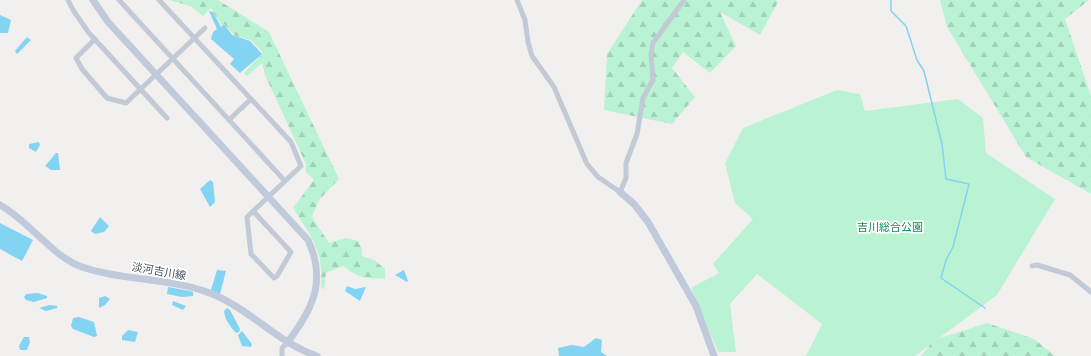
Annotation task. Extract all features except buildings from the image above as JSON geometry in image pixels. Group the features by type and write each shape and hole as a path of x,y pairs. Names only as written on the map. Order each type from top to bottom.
{"street":[{"path":"68,0 73,10 95,39 167,118"},
{"path":"93,0 108,22 308,240 317,264 318,274 315,297 309,311 282,348 282,356"},
{"path":"119,0 286,181"},
{"path":"159,0 291,142 301,166 286,181 269,196 253,211 247,217 251,254 274,278 277,276 291,252 253,211"},
{"path":"517,0 525,20 531,52 554,87 586,164 598,177 620,192 642,212 696,306 714,356"},
{"path":"620,192 626,178 626,163 638,134 644,98 653,80 651,54 653,42 684,0"},
{"path":"95,39 76,58 82,69 107,98 126,103 205,28"},
{"path":"229,120 251,99"},
{"name":"淡河吉川線","path":"0,205 22,219 60,253 81,266 108,274 188,287 217,296 244,311 287,343 317,356"},
{"path":"1032,266 1037,265 1070,275 1091,292"}],"green space":[{"path":"169,0 218,0 269,32 339,179 319,200 312,217 329,243 346,238 358,241 362,249 362,256 374,260 385,269 385,279 362,277 343,266 326,273 324,289 321,288 320,263 315,245 293,208 314,180 306,172 306,164 265,75 262,63 247,76 244,73 263,53 251,40 235,36 224,24 221,25 211,8 203,16 190,6"},
{"path":"642,0 776,0 778,2 760,35 720,12 736,46 710,73 683,52 672,68 695,97 672,124 604,110 607,54"},
{"path":"940,0 1089,0 1065,19 1091,96 1091,194 1026,157 947,27"},
{"name":"吉川総合公園","path":"837,90 860,94 865,111 958,99 983,118 986,153 1055,199 997,295 915,356 806,356 822,324 757,274 730,304 736,352 718,352 691,288 719,273 713,264 753,219 735,203 725,163 743,128"},
{"path":"987,323 1034,339 1055,356 921,356 934,340"}],"water":[{"path":"209,11 213,12 221,27 224,24 232,35 250,41 262,54 240,73 230,64 234,59 211,39 213,32 217,29"},
{"path":"0,15 11,20 8,33 0,33"},
{"path":"27,37 31,40 17,54 15,51"},
{"path":"39,142 40,145 36,152 29,148 29,144"},
{"path":"56,153 58,153 60,170 51,170 45,166"},
{"path":"210,180 213,182 215,202 210,207 200,189"},
{"path":"100,217 109,226 104,232 95,234 91,231"},
{"path":"0,223 33,240 22,261 0,249"},
{"path":"217,270 226,271 220,294 211,290"},
{"path":"404,270 408,281 407,282 395,275"},
{"path":"347,286 355,289 366,287 360,301 345,291"},
{"path":"168,287 193,292 193,296 182,297 167,294"},
{"path":"38,293 47,296 47,298 34,302 26,300 24,297 26,294"},
{"path":"105,296 110,299 105,305 99,308 99,298"},
{"path":"173,301 186,306 183,310 172,305"},
{"path":"49,305 57,306 57,308 46,311 39,308"},
{"path":"227,308 230,310 240,329 239,332 236,333 227,320 224,311"},
{"path":"79,317 94,322 97,336 94,337 73,329 71,326 73,318"},
{"path":"128,330 138,332 135,342 122,340 122,336"},
{"path":"242,331 252,344 251,347 242,346 238,335"},
{"path":"24,337 29,337 30,342 27,350 20,350 19,346"},
{"path":"596,338 602,340 601,352 607,356 559,356 558,348 572,345 584,347"}],"waterway":[{"path":"891,0 891,11 906,26 917,60 924,71 942,144 946,179 969,184 953,247 946,260 941,278 985,308"}]}
